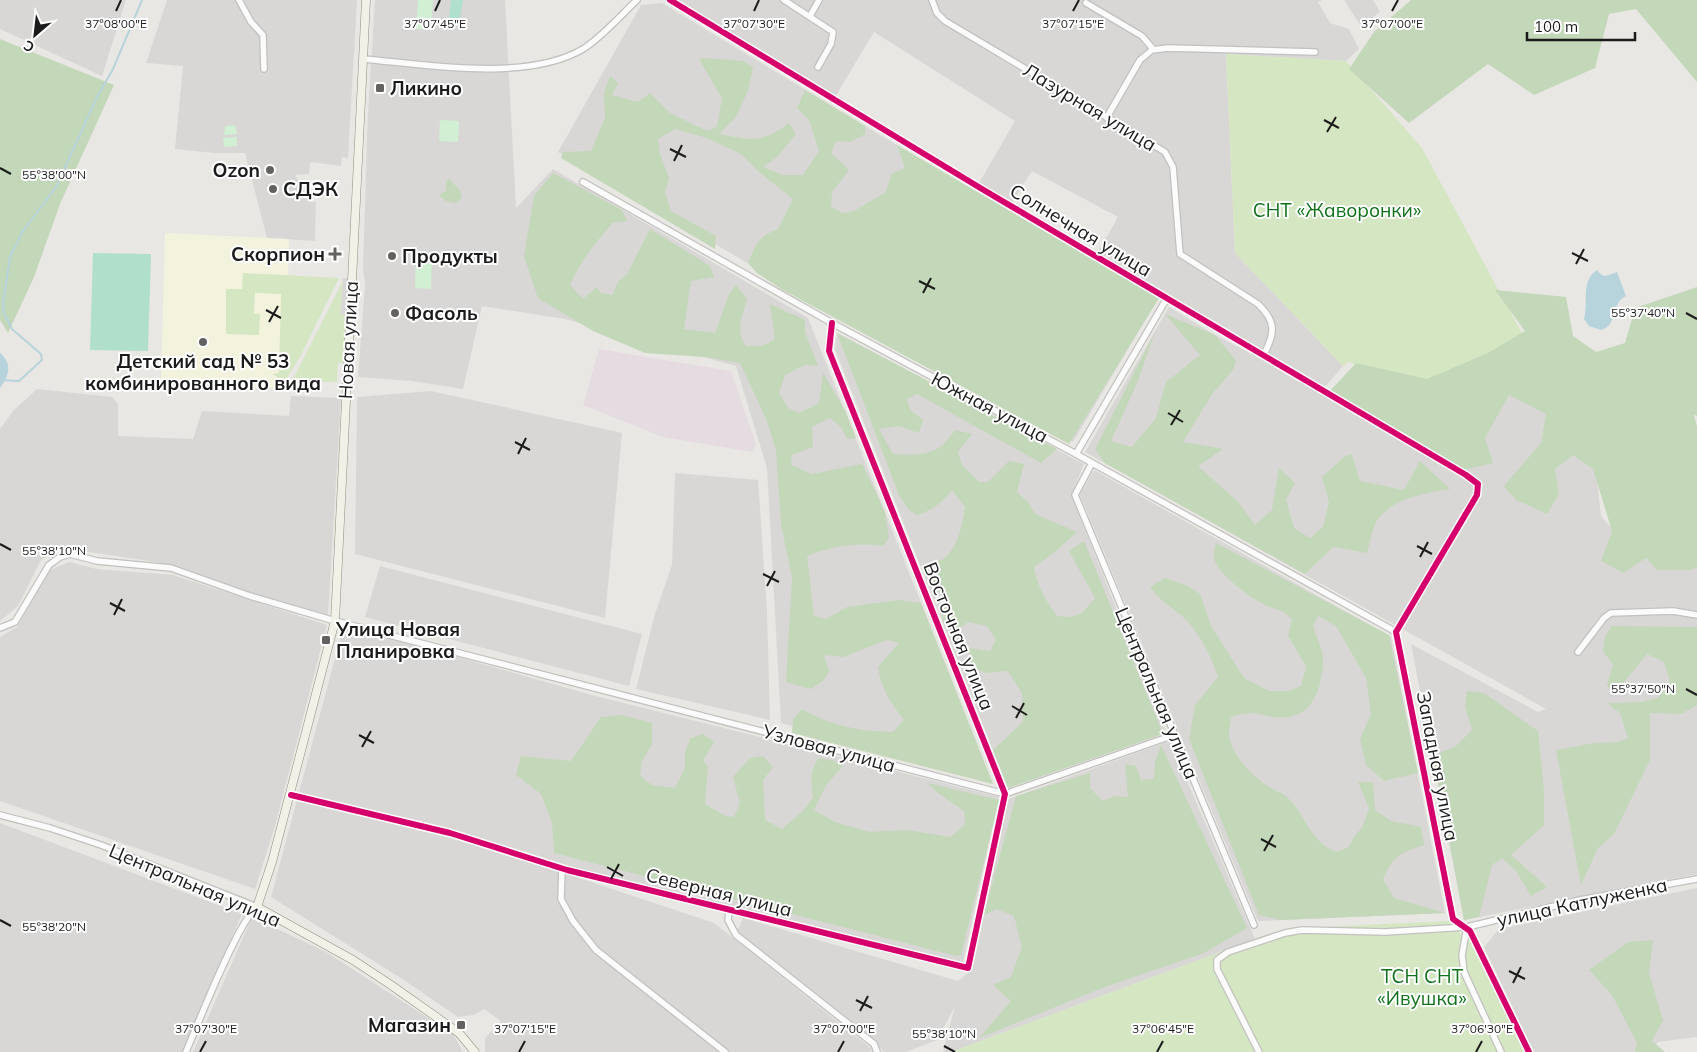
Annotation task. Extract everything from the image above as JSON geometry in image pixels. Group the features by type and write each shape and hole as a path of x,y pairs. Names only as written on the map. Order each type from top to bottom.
{"street":[{"path":"239,0 248,17 263,35 264,69"},
{"name":"Новая улица","path":"257,907 266,886 334,621 366,0"},
{"path":"364,59 468,67 534,65 560,59 584,48 636,0"},
{"name":"Солнечная улица","path":"670,0 1263,356 1466,475 1478,484 1477,494 1396,632"},
{"path":"784,0 830,29 834,36 818,67"},
{"path":"810,16 819,0"},
{"name":"Лазурная улица","path":"932,0 937,13 945,21 1165,152 1170,158 1173,167 1180,254 1258,304 1265,311 1271,321 1272,339 1263,356"},
{"path":"1086,3 1142,36 1153,49"},
{"path":"1107,117 1140,60 1153,49 1315,52"},
{"name":"Южная улица","path":"583,182 832,323 1076,454 1396,632"},
{"path":"1076,454 1167,298"},
{"name":"Восточная улица","path":"832,323 829,351 1005,794"},
{"name":"Центральная улица","path":"1092,463 1075,495 1254,925"},
{"path":"0,628 15,622 49,565 60,557 70,554 97,561 171,568 250,596 334,621"},
{"path":"1578,652 1601,622 1611,613 1673,611 1697,615"},
{"name":"Узловая улица","path":"334,621 1005,794"},
{"name":"Западная улица","path":"1396,632 1454,919 1467,927 1529,1052"},
{"path":"1005,794 1174,735"},
{"name":"Северная улица","path":"290,795 450,833 562,868 968,968 1005,794"},
{"name":"Центральная улица","path":"0,815 50,828 109,848 257,907 353,960 384,980 459,1033 475,1052"},
{"path":"562,868 561,899 573,921 596,950 725,1052"},
{"name":"улица Катлуженка","path":"1259,1052 1219,974 1216,962 1228,952 1285,932 1302,930 1385,932 1467,927 1580,900 1697,879"},
{"path":"186,1052 229,953 248,916 257,907"},
{"path":"729,910 728,920 736,935 874,1044 877,1052"},
{"path":"1467,927 1463,966 1501,1052"}],"shaded area":[{"path":"0,0 126,0 102,76 0,29"},
{"path":"167,0 357,0 348,158 342,157 341,166 310,162 309,174 295,175 311,202 316,202 315,241 267,238 245,153 214,153 175,149 183,66 146,63"},
{"path":"375,0 505,0 516,208 553,169 808,318 993,784 781,723 767,468 736,366 565,319 482,306 463,389 412,381 358,377 365,285 363,268 368,112"},
{"path":"418,0 433,0 431,30 416,29"},
{"path":"674,0 1323,0 1318,2 1330,23 1349,29 1359,49 1346,61 1226,54 1235,253 1343,366 1324,388 1097,254 1118,217 1032,171 1012,202 979,183 1015,121 874,32 835,97"},
{"path":"1344,0 1373,0 1380,12 1361,26"},
{"path":"1411,0 1697,0 1697,82 1636,9 1609,14 1595,68 1534,95 1488,64 1409,123 1349,69 1374,32"},
{"path":"662,3 1156,302 1073,442 836,315 558,152 641,5"},
{"path":"0,39 114,85 60,204 34,277 8,333 0,320"},
{"path":"699,59 743,61 753,67 748,91 735,118 719,134 756,139 771,134 789,123 796,134 777,157 763,167 783,175 803,175 819,151 809,120 797,108 805,90 865,126 865,134 850,142 836,141 831,153 849,170 832,192 831,206 842,213 854,211 886,192 891,174 905,168 897,145 1159,298 1069,444 783,290 757,273 748,263 754,250 762,238 778,229 793,199 760,173 741,154 707,138 675,129 658,139 660,154 669,178 665,193 671,211 716,236 715,249 561,158 563,152 591,151 605,118 604,93 610,76 618,83 612,95 638,102 650,93 670,113 707,131 717,127 722,98"},
{"path":"440,120 459,121 458,142 439,141"},
{"path":"235,125 237,134 224,135 225,126"},
{"path":"237,137 237,146 224,147 223,138"},
{"path":"553,173 622,210 627,221 613,223 583,260 570,285 583,299 597,287 601,293 612,295 618,282 627,274 650,229 710,266 714,277 691,281 684,329 715,333 729,294 736,285 747,299 740,329 742,340 746,346 762,346 775,339 770,304 805,320 805,332 818,366 805,365 785,375 779,393 788,408 799,413 819,403 823,373 845,410 856,438 847,439 841,427 830,418 812,427 813,447 792,455 791,465 812,474 862,464 885,512 889,538 883,546 863,544 844,546 807,556 814,616 826,619 847,607 899,600 921,603 993,784 792,733 793,719 802,709 823,720 834,723 869,730 893,732 904,720 887,695 878,667 899,643 887,640 843,657 824,655 829,672 823,681 811,689 786,682 792,577 781,525 776,450 767,421 740,363 705,357 645,353 593,331 538,298 524,256 534,196"},
{"path":"449,179 459,189 462,198 455,203 446,201 439,195 446,191 446,182"},
{"path":"165,233 289,239 285,388 178,382 161,386"},
{"path":"416,255 432,256 431,289 415,288"},
{"path":"343,278 349,278 346,315 340,315"},
{"path":"1697,287 1697,416 1694,415 1697,427 1697,567 1691,570 1657,570 1646,558 1623,573 1601,561 1612,531 1593,469 1573,455 1555,469 1559,494 1547,514 1516,500 1504,486 1541,443 1546,414 1509,395 1485,438 1493,463 1462,470 1330,391 1356,363 1427,379 1488,353 1525,331 1495,290 1566,297 1573,336 1596,352 1625,343 1635,308"},
{"path":"1169,307 1215,335 1402,432 1511,389 1592,434 1601,516 1632,552 1697,555 1697,874 1464,920 1411,644 1538,712 1546,709 1085,452"},
{"path":"1165,314 1215,335 1236,361 1233,370 1212,394 1183,442 1223,449 1198,466 1238,502 1255,525 1272,510 1279,468 1295,483 1286,500 1294,528 1310,538 1323,527 1329,502 1322,477 1344,457 1352,454 1360,481 1404,490 1420,461 1450,489 1431,492 1401,501 1385,512 1376,522 1367,553 1333,547 1305,574 1105,463 1095,449 1155,332 1137,383 1111,441 1132,447 1156,418 1166,382 1200,355"},
{"path":"837,333 1084,464 1071,495 1166,733 1008,788 835,349"},
{"path":"837,333 1057,449 1041,463 917,394 907,399 910,410 923,420 919,433 899,426 879,429 893,454 921,454 936,450 949,439 955,430 972,434 958,452 962,465 979,482 988,482 1009,461 1024,464 1017,492 1028,502 1035,514 1077,532 1034,567 1042,593 1057,616 1075,616 1087,608 1095,598 1069,551 1084,541 1163,734 1008,788 993,750 1023,722 1022,693 1008,671 987,673 972,668 969,648 990,651 996,640 987,626 968,622 956,631 943,622 944,600 923,565 943,559 953,548 959,535 965,507 952,490 941,502 928,511 917,515 909,510 899,495"},
{"path":"599,349 731,371 756,444 753,452 663,437 583,405"},
{"path":"37,389 112,397 118,404 118,436 193,439 202,411 289,416 291,396 341,398 328,615 260,596 175,565 63,548 41,560 18,606 0,621 0,429 13,411"},
{"path":"431,391 622,433 605,618 355,554 357,397"},
{"path":"1094,470 1391,637 1445,913 1258,921 1080,495"},
{"path":"675,473 758,480 767,610 770,720 636,689 655,614 672,565"},
{"path":"1216,543 1389,635 1418,773 1384,781 1366,765 1360,739 1371,714 1366,678 1336,626 1318,616 1313,626 1322,651 1323,669 1316,696 1311,703 1297,715 1288,717 1248,713 1231,717 1229,736 1234,750 1248,770 1266,785 1287,797 1320,842 1337,852 1349,847 1363,826 1369,808 1358,782 1373,782 1375,810 1391,821 1421,827 1424,845 1403,853 1394,860 1383,879 1394,898 1445,913 1281,920 1259,915 1189,739 1195,705 1218,677 1208,652 1194,629 1182,616 1153,592 1150,587 1165,578 1188,586 1200,594 1211,626 1244,678 1269,691 1289,691 1301,686 1306,666 1288,636 1292,619 1282,611 1253,598 1220,570 1214,560"},
{"path":"69,562 97,569 173,575 327,625 275,826 255,889 0,801 0,637 17,627 50,570"},
{"path":"380,566 642,634 629,686 365,617"},
{"path":"344,625 592,695 999,797 963,962 492,849 714,923 872,1049 870,1052 485,1052 485,1038 501,1021 484,1009 474,1015 458,1017 404,980 271,897"},
{"path":"1612,626 1697,627 1697,705 1681,714 1650,713 1650,760 1614,834 1598,848 1581,885 1556,750 1594,743 1618,742 1628,738 1620,713 1607,703 1641,702 1658,698 1670,681 1664,662 1647,654 1625,681 1615,690 1610,689 1607,685 1613,665 1603,651 1605,636"},
{"path":"1467,691 1484,693 1538,731 1544,791 1544,825 1511,855 1547,887 1531,896 1516,871 1502,858 1492,865 1479,917 1464,920 1433,756 1456,746 1472,730 1465,707"},
{"path":"621,715 652,723 652,744 642,761 640,776 652,785 675,788 685,768 685,752 691,738 703,734 714,742 703,760 708,767 705,804 725,816 734,817 740,803 733,777 750,758 763,756 773,767 763,780 765,820 782,829 803,811 813,797 812,772 819,758 832,760 843,766 826,785 814,810 835,822 869,832 907,830 951,837 965,824 964,811 927,783 999,800 961,955 956,956 554,853 552,823 541,794 516,775 521,756 571,761 601,717"},
{"path":"1170,741 1255,939 951,1052 943,1052 955,1006 937,1040 906,1052 884,1052 863,1030 737,932 743,918 958,981 969,972 1008,799"},
{"path":"1161,745 1247,928 1204,953 1102,988 979,1038 1011,1001 993,985 1011,977 1022,947 1014,916 997,909 984,915 1016,796 1090,773 1090,788 1103,801 1115,796 1128,797 1125,764 1136,766 1141,780 1154,779 1155,762"},
{"path":"0,823 242,914 183,1052 0,1052"},
{"path":"1697,888 1697,1037 1658,1042 1651,1052 1534,1052 1484,947 1499,929"},
{"path":"252,917 326,952 453,1034 463,1052 193,1052"},
{"path":"1653,940 1649,973 1663,1020 1652,1041 1665,1052 1635,1052 1637,1043 1612,995 1589,970 1628,942"}],"green space":[{"path":"451,0 463,0 459,24 451,23 449,20"},
{"name":"СНТ «Жаворонки»","path":"1226,54 1346,61 1422,148 1526,341 1439,380 1382,375 1348,362 1343,366 1235,253"},
{"path":"93,253 151,254 148,351 90,350"},
{"path":"243,273 339,278 301,355 285,381 272,374 279,373 281,294 255,293 254,314 260,314 259,335 226,334 226,289 242,289"},
{"path":"343,281 340,315 346,315 343,363 338,363 337,382 292,381"},
{"name":"ТСН СНТ «Ивушка»","path":"1449,921 1460,934 1471,939 1526,1052 951,1052 1274,932 1299,928"}],"water":[{"path":"1597,270 1604,276 1617,272 1626,296 1618,304 1610,324 1601,330 1589,326 1584,319 1588,280"},
{"path":"0,353 7,361 8,370 6,379 0,388"}],"waterway":[{"path":"0,380 19,381 42,360 41,354 12,329 4,313 3,303 10,257 23,231 56,187 97,97 113,69 142,0"}],"cycle path":[{"path":"670,0 982,189 1466,475 1478,484 1477,495 1396,632 1453,919 1470,931 1529,1052"},
{"path":"291,795 450,833 567,870 968,968 1005,794 829,351 832,323"}],"place":[{"name":"Ликино","path":"380,88"},
{"name":"Ozon","path":"270,170"},
{"name":"СДЭК","path":"273,189"},
{"name":"Скорпион","path":"335,254"},
{"name":"Продукты","path":"392,256"},
{"name":"Фасоль","path":"395,313"},
{"name":"Детский сад № 53 комбинированного вида","path":"203,342"},
{"name":"Улица Новая Планировка","path":"326,640"},
{"name":"Магазин","path":"461,1025"}]}
